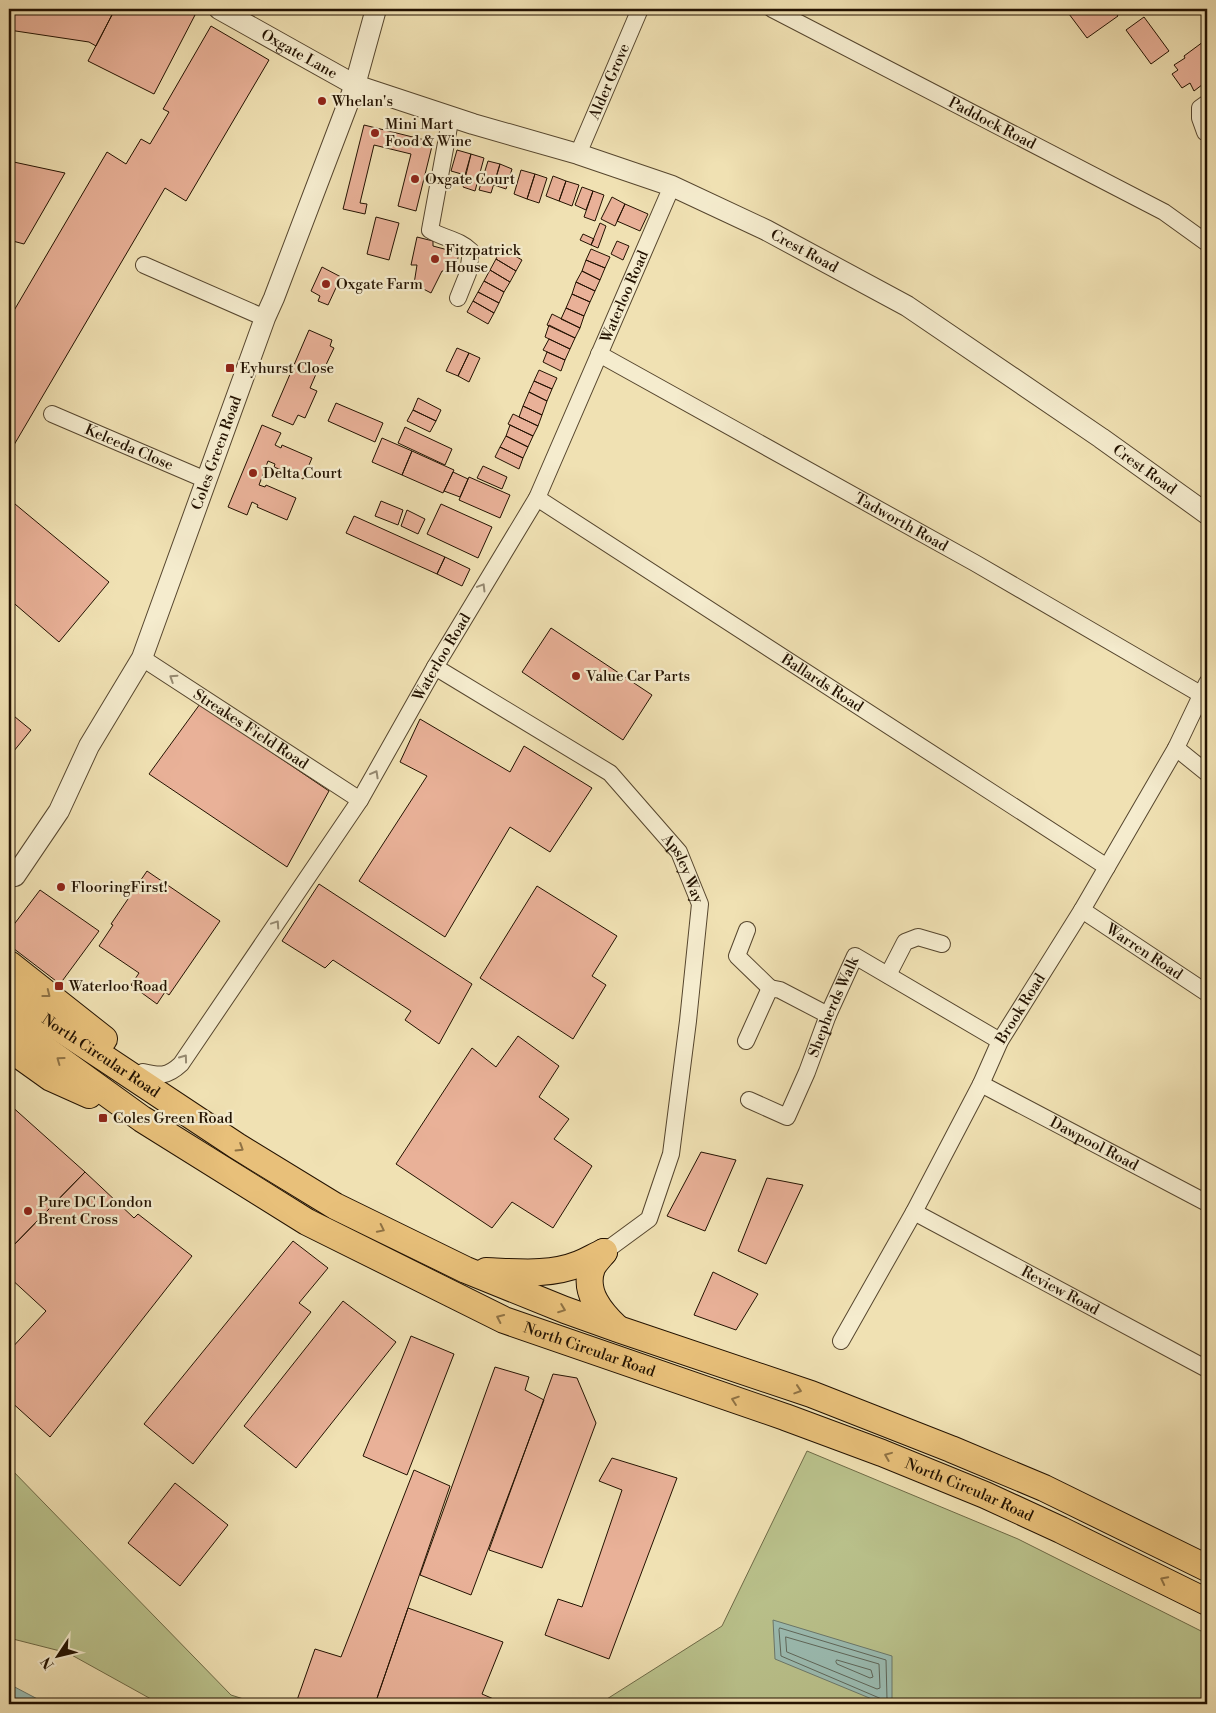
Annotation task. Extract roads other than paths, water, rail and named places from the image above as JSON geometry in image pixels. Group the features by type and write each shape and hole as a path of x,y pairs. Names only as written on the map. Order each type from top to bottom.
{"highway":[{"path":"9,964 104,1039 200,1121"},
{"name":"North Circular Road","path":"9,992 20,1002 237,1146 335,1206 466,1270 565,1310 811,1394 952,1449 1053,1492 1207,1568"},
{"name":"North Circular Road","path":"9,1023 142,1119 307,1222 504,1320 785,1417 882,1454 985,1496 1061,1530 1207,1602"},
{"path":"9,1048 51,1078 142,1119"},
{"path":"466,1270 534,1273 559,1270 578,1265 604,1252"},
{"path":"604,1252 592,1266 589,1278 590,1287 598,1307 621,1330"}],"street":[{"name":"Oxgate Lane","path":"219,9 355,85"},
{"name":"Coles Green Road","path":"11,880 59,811 89,746 142,658 265,318 355,85 376,9"},
{"name":"Alder Grove","path":"578,154 640,9"},
{"name":"Paddock Road","path":"772,9 1164,212 1207,243"},
{"name":"Crest Road","path":"355,85 578,154 672,186 766,230 907,306 1101,438 1207,514"},
{"path":"1207,103 1200,108 1200,118 1205,132 1207,132"},
{"path":"451,116 430,230 463,243 471,251 468,273 458,298"},
{"name":"Waterloo Road","path":"143,1072 160,1076 172,1072 181,1064 360,800 434,668 537,498 672,186"},
{"path":"144,265 265,318"},
{"name":"Tadworth Road","path":"599,354 1204,689"},
{"name":"Kelceda Close","path":"52,414 206,480"},
{"name":"Ballards Road","path":"537,498 1107,867"},
{"name":"Streakes Field Road","path":"142,658 360,800"},
{"name":"Apsley Way","path":"434,668 610,773 679,852 700,904 688,1021 671,1154 649,1219 604,1252"},
{"name":"Brook Road","path":"841,1340 914,1212 1000,1041 1082,910 1176,748 1204,689"},
{"path":"1176,748 1207,773"},
{"name":"Warren Road","path":"1082,910 1207,993"},
{"path":"748,930 737,956 770,988 780,990 828,1015"},
{"path":"888,976 906,942 918,937 942,944"},
{"name":"Shepherds Walk","path":"749,1100 788,1118 828,1015 855,956 1000,1041"},
{"path":"746,1041 770,988"},
{"name":"Dawpool Road","path":"980,1084 1207,1203"},
{"name":"Review Road","path":"914,1212 1207,1369"}],"water":[{"path":"773,1620 892,1656 892,1704 884,1704 775,1659"},
{"path":"9,1684 47,1704 9,1704"}],"place":[{"name":"Whelan's","path":"322,101"},
{"name":"Mini Mart Food & Wine","path":"375,133"},
{"name":"Oxgate Court","path":"415,179"},
{"name":"Fitzpatrick House","path":"435,259"},
{"name":"Oxgate Farm","path":"326,284"},
{"name":"Eyhurst Close","path":"230,368"},
{"name":"Delta Court","path":"253,473"},
{"name":"Value Car Parts","path":"576,676"},
{"name":"FlooringFirst!","path":"61,887"},
{"name":"Waterloo Road","path":"59,986"},
{"name":"Coles Green Road","path":"103,1118"},
{"name":"Pure DC London Brent Cross","path":"28,1211"}]}
